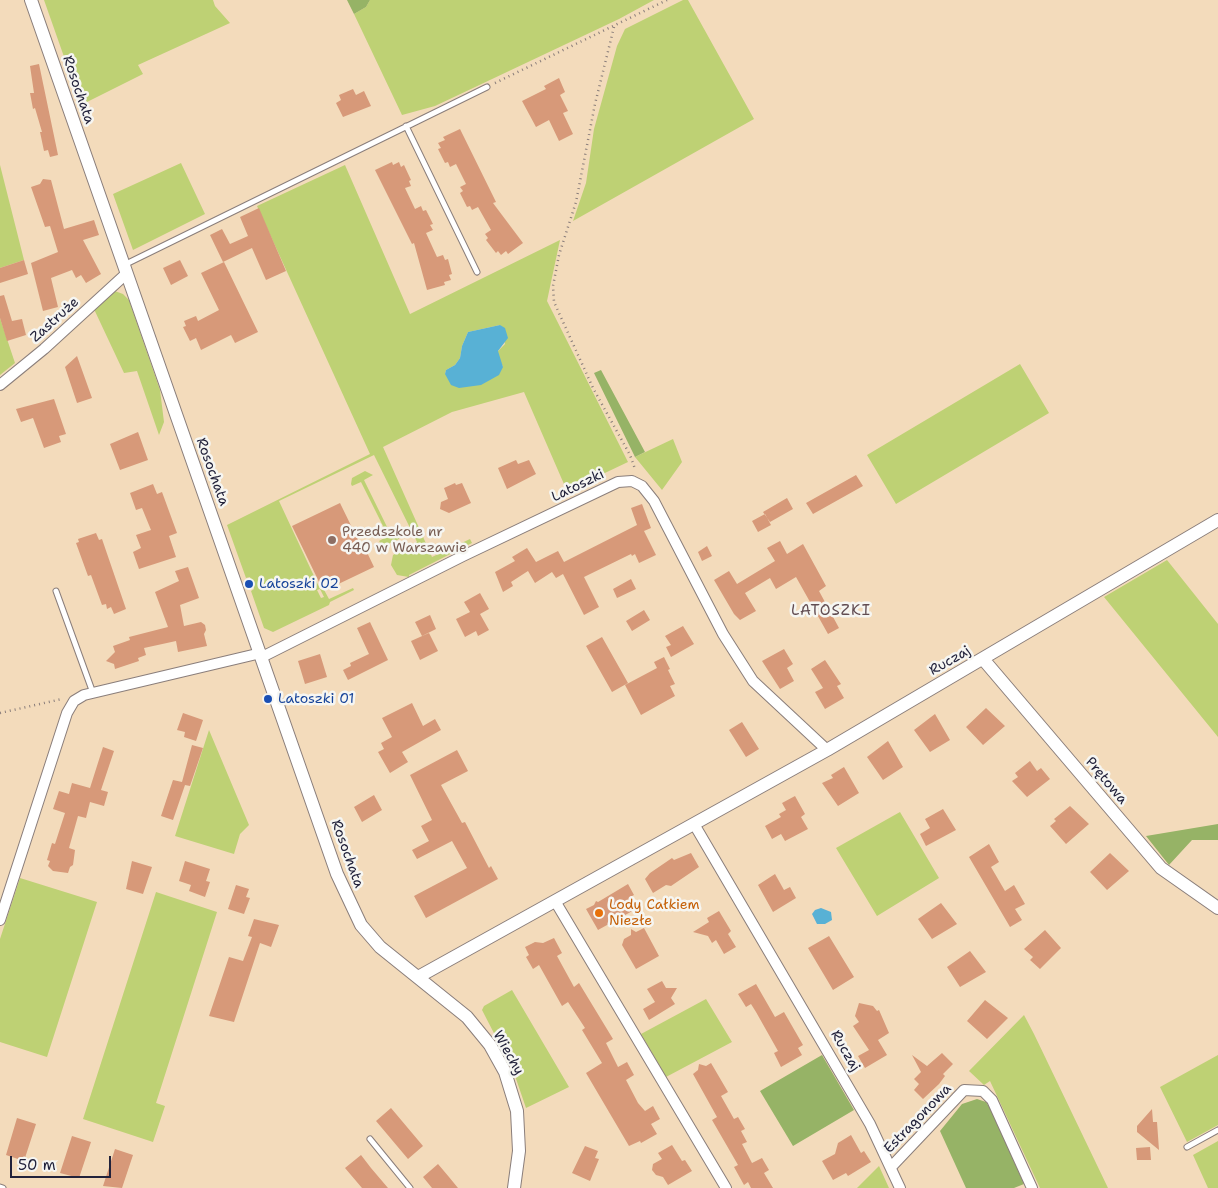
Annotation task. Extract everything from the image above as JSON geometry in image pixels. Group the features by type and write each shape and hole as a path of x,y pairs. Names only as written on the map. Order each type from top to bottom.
{"street":[{"name":"Rosochata","path":"31,0 337,874 361,925 380,947"},
{"name":"Zastruże","path":"0,385 44,349 125,270"},
{"name":"Latoszki","path":"76,699 93,693 261,655 618,482 637,483"},
{"path":"637,483 646,490 654,501 723,634 753,681 827,750"},
{"name":"Ruczaj","path":"418,976 827,750 1218,520"},
{"name":"Prętowa","path":"983,659 1161,868 1218,908"},
{"path":"0,920 67,713 76,699"},
{"name":"Ruczaj","path":"694,824 870,1124 892,1166 900,1188"},
{"path":"555,901 726,1188"},
{"name":"Wiechy","path":"380,947 467,1017 490,1045 505,1072 518,1111 519,1151 514,1188"},
{"name":"Estragonowa","path":"892,1166 964,1090 983,1091 992,1100 1032,1188"}],"lane":[{"path":"125,270 406,126 487,87"},
{"path":"406,126 477,272"},
{"path":"56,591 93,693"},
{"path":"1187,1147 1218,1130"},
{"path":"370,1139 410,1188"}],"path":[{"path":"487,87 667,0"},
{"path":"614,27 594,104 576,202 559,255 553,286 554,302 593,388 630,455 637,483"},
{"path":"0,713 69,697 76,699"}],"green space":[{"path":"44,0 213,0 215,6 230,23 138,65 143,74 81,105"},
{"path":"347,0 370,0 366,7 354,14"},
{"path":"370,0 654,0 619,19 435,106 402,115 354,14 366,7"},
{"path":"683,0 688,0 754,119 573,221 586,183 594,129 617,46 625,29"},
{"path":"181,163 205,214 133,250 113,194"},
{"path":"0,165 24,260 0,268"},
{"path":"345,165 410,314 560,240 547,301 628,462 567,491 524,392 452,412 383,447 432,557 470,539 472,543 409,575 409,577 397,575 391,565 393,555 417,542 374,455 279,501 320,589 323,588 329,599 353,588 354,590 330,602 329,605 273,632 264,628 251,591 254,589 250,577 246,578 227,525 370,454 257,206","holes":["500,325 505,344 498,351 503,367 445,374 446,370 455,365 460,358 462,346 468,332","320,589 324,597 321,598 317,590"]},
{"path":"112,290 123,294 129,300 160,390 164,422 159,435 137,371 124,373 93,307"},
{"path":"0,318 15,363 0,375"},
{"path":"1020,364 1049,413 896,504 867,455"},
{"path":"601,370 645,452 635,457 594,373"},
{"path":"673,439 682,462 662,490 635,457"},
{"path":"365,471 373,475 364,480 391,535 400,530 401,532 399,539 386,545 382,545 379,541 388,536 361,482 352,486 351,484 352,478"},
{"path":"1167,560 1218,624 1218,737 1104,597"},
{"path":"209,730 249,825 240,834 234,854 175,836"},
{"path":"900,812 939,878 877,916 836,848"},
{"path":"1218,824 1218,840 1192,840 1169,865 1146,836"},
{"path":"20,878 97,902 47,1057 0,1042 0,939"},
{"path":"156,892 217,912 156,1103 165,1106 153,1142 83,1119"},
{"path":"512,990 569,1087 526,1108 513,1070 482,1010 484,1006"},
{"path":"706,999 732,1042 666,1077 641,1034"},
{"path":"1024,1015 1108,1188 1040,1188 990,1081 984,1085 969,1071"},
{"path":"822,1055 854,1110 793,1146 760,1091"},
{"path":"1218,1055 1218,1125 1187,1142 1160,1087"},
{"path":"977,1099 986,1102 992,1111 1024,1184 1014,1188 966,1188 940,1131 962,1104"},
{"path":"1218,1141 1218,1188 1208,1188 1193,1155"},
{"path":"879,1166 889,1188 857,1188"}],"water":[{"path":"500,325 505,328 508,338 498,351 503,367 499,375 481,385 459,388 451,385 445,374 446,370 455,365 460,358 462,346 468,332"},
{"path":"821,908 831,912 832,920 825,924 817,924 812,914 815,910"}],"building":[{"path":"39,64 58,155 50,157 48,150 44,151 40,132 42,132 35,108 33,109 30,93 34,93 30,66"},
{"path":"559,78 565,92 560,95 568,111 563,113 573,134 559,141 549,120 536,127 522,101 546,89 544,86"},
{"path":"353,89 356,95 364,91 371,106 343,117 336,103 341,100 339,95"},
{"path":"460,129 496,202 493,203 523,243 508,254 506,251 501,255 498,251 496,253 486,240 488,238 485,234 491,230 478,207 472,210 470,206 467,207 460,193 463,191 460,187 466,184 456,164 450,167 448,162 445,163 438,149 441,148 438,143 445,140 443,137"},
{"path":"392,162 393,165 399,162 401,167 404,165 411,180 409,181 411,186 405,188 415,209 421,206 423,211 426,210 433,224 430,225 433,230 426,233 437,257 443,255 445,260 448,259 452,274 449,275 451,280 444,282 445,285 427,290 414,243 412,244 375,170"},
{"path":"43,179 51,180 64,229 94,220 99,235 83,240 101,274 86,283 81,275 76,278 72,270 51,278 58,307 43,311 31,263 58,252 50,226 45,227 31,187 40,184"},
{"path":"259,208 286,271 266,280 252,248 223,262 210,235 222,229 230,244 248,236 240,217"},
{"path":"24,260 28,274 0,283 0,268"},
{"path":"180,260 188,276 171,285 163,268"},
{"path":"224,262 258,332 235,343 231,335 201,350 196,338 190,341 183,327 186,326 184,321 196,316 198,321 219,310 201,273"},
{"path":"4,295 12,321 22,319 26,335 7,341 0,318 0,296"},
{"path":"77,356 92,398 77,403 65,367"},
{"path":"54,399 66,434 59,436 61,442 44,448 33,418 21,422 16,409"},
{"path":"138,432 148,460 120,470 110,444"},
{"path":"516,460 518,464 529,460 536,474 507,489 498,468"},
{"path":"856,475 863,486 813,514 806,503"},
{"path":"455,483 456,485 462,483 471,503 449,513 440,509 441,502 448,499 444,488"},
{"path":"153,484 157,494 162,492 177,533 169,536 176,557 139,569 133,552 141,548 136,535 151,530 142,508 136,510 130,493"},
{"path":"787,498 793,509 770,522 763,512"},
{"path":"340,503 361,546 363,544 374,567 330,588 328,583 321,586 292,526"},
{"path":"642,504 651,528 644,531 656,555 639,563 635,554 632,556 631,554 584,577 599,607 584,615 563,574 556,578 552,572 535,583 528,571 511,582 513,586 503,592 495,572 515,561 512,557 527,548 536,562 558,551 564,562 637,525 631,508"},
{"path":"765,514 771,525 758,532 752,521"},
{"path":"96,533 99,540 102,539 126,609 114,614 111,607 107,609 106,604 102,605 91,575 88,576 76,543 79,542 78,539"},
{"path":"780,541 787,554 803,544 826,586 819,591 839,628 828,634 796,577 776,589 770,578 745,593 756,611 740,620 734,614 714,580 729,571 737,584 775,561 767,548"},
{"path":"707,546 712,556 702,561 698,552"},
{"path":"188,567 199,598 180,605 184,626 201,622 205,625 206,630 204,634 207,646 178,652 176,641 144,648 146,655 138,658 139,661 115,669 114,664 106,661 115,652 113,646 130,640 129,637 168,627 155,592 179,581 175,571"},
{"path":"631,579 636,589 617,598 613,589"},
{"path":"480,593 489,609 480,614 489,630 478,636 476,631 465,637 456,619 470,612 464,602"},
{"path":"644,610 650,620 632,631 626,621"},
{"path":"430,615 436,629 422,636 415,622"},
{"path":"370,622 388,660 348,680 343,670 351,666 350,663 369,654 357,628"},
{"path":"683,626 694,644 671,657 666,647 671,645 665,636"},
{"path":"429,633 438,651 420,660 411,641"},
{"path":"602,637 628,683 612,692 586,646"},
{"path":"784,649 793,664 787,668 794,681 780,689 762,661"},
{"path":"320,654 327,677 305,684 298,661"},
{"path":"664,657 675,684 670,686 675,696 641,715 625,685 657,668 654,662"},
{"path":"825,660 841,684 837,686 844,698 825,709 815,692 823,688 811,669"},
{"path":"412,703 423,726 435,719 441,730 402,752 408,762 390,773 378,752 384,749 381,743 392,737 382,718"},
{"path":"986,708 1005,726 983,745 966,727"},
{"path":"183,713 203,720 196,741 184,737 185,732 177,730"},
{"path":"935,714 950,740 930,752 914,730"},
{"path":"742,722 759,749 746,757 729,730"},
{"path":"888,741 903,767 883,780 867,757"},
{"path":"192,745 203,748 190,786 185,785 173,820 161,816 173,780 182,782"},
{"path":"103,747 114,751 101,790 108,792 104,806 90,802 86,818 78,816 69,848 75,850 73,865 68,873 53,871 48,866 50,861 47,860 52,843 55,844 65,813 53,809 59,791 69,794 72,783 90,788"},
{"path":"457,750 468,771 441,785 462,823 465,822 489,868 491,866 498,879 426,918 414,896 467,868 452,841 417,859 412,850 429,841 421,826 432,820 410,775"},
{"path":"1030,761 1037,771 1041,768 1050,779 1027,797 1012,781 1018,777 1015,773"},
{"path":"844,767 859,793 838,806 822,783 833,778 831,775"},
{"path":"374,795 382,810 362,822 354,807"},
{"path":"795,796 805,814 801,817 808,829 785,841 781,834 772,839 765,826 781,817 779,814 786,810 782,803"},
{"path":"1070,806 1089,824 1066,844 1050,826 1056,821 1054,819"},
{"path":"943,809 956,830 926,846 920,834 930,828 925,819"},
{"path":"989,844 999,862 991,867 1005,891 1014,885 1025,904 1015,909 1022,920 1010,927 969,857"},
{"path":"691,853 699,867 671,886 666,885 653,893 645,879 650,873 672,858 674,860"},
{"path":"1110,853 1129,871 1107,890 1090,872"},
{"path":"132,861 152,867 143,894 126,889"},
{"path":"185,861 210,869 206,881 210,882 205,897 189,891 191,885 179,881"},
{"path":"775,874 784,890 790,887 796,898 773,912 758,885"},
{"path":"628,884 634,895 630,897 636,909 598,930 586,909 594,905 596,901 598,902"},
{"path":"236,885 249,889 246,897 250,898 244,914 228,909"},
{"path":"941,903 957,924 932,939 918,919"},
{"path":"719,911 731,931 728,934 736,947 724,954 716,940 712,943 708,936 693,932 709,922 707,918"},
{"path":"254,919 279,925 271,947 260,943 234,1022 209,1016 229,957 243,961 252,937 248,936"},
{"path":"644,928 659,956 636,969 622,945 624,939 631,935 631,929 636,932"},
{"path":"1045,930 1061,948 1040,969 1030,960 1033,957 1024,949"},
{"path":"829,936 854,977 833,990 808,948"},
{"path":"554,938 562,953 557,956 574,987 579,983 613,1039 606,1043 618,1067 627,1062 634,1075 626,1080 638,1103 645,1111 653,1106 660,1119 651,1124 657,1134 641,1143 640,1141 629,1146 586,1073 602,1063 582,1030 585,1028 568,1002 562,1006 539,965 533,969 526,957 529,955 525,947 535,942 543,943"},
{"path":"970,951 986,972 960,987 947,967"},
{"path":"662,981 666,988 677,988 671,998 675,1004 649,1020 643,1009 655,1002 647,989"},
{"path":"756,984 775,1017 784,1012 803,1045 798,1048 802,1055 781,1067 774,1053 778,1051 756,1012 751,1004 746,1007 738,994"},
{"path":"985,1000 1008,1018 987,1039 967,1021"},
{"path":"859,1003 873,1006 877,1011 879,1010 889,1033 878,1040 887,1055 865,1068 858,1056 869,1050 853,1026 859,1022 855,1016"},
{"path":"942,1053 953,1064 943,1074 945,1076 939,1084 923,1099 914,1090 919,1084 914,1079 921,1072 912,1055 927,1066"},
{"path":"711,1063 728,1092 721,1096 734,1119 738,1117 745,1129 741,1131 747,1142 742,1144 752,1163 762,1158 769,1170 764,1173 773,1188 751,1188 748,1182 744,1185 734,1167 738,1165 712,1120 717,1117 693,1074 698,1070 699,1064 706,1066"},
{"path":"391,1108 423,1146 408,1159 376,1121"},
{"path":"1152,1109 1153,1122 1157,1122 1159,1150 1137,1132 1137,1126"},
{"path":"17,1118 36,1124 24,1161 6,1155"},
{"path":"851,1135 861,1153 864,1151 871,1162 848,1176 846,1173 833,1180 822,1161 835,1154 838,1143"},
{"path":"72,1136 91,1142 79,1178 60,1173"},
{"path":"672,1145 682,1161 685,1160 692,1171 668,1185 663,1177 656,1175 652,1170 653,1164 662,1159 658,1153"},
{"path":"585,1146 598,1151 595,1158 599,1159 590,1181 572,1173"},
{"path":"1150,1147 1151,1160 1137,1160 1136,1148"},
{"path":"115,1149 133,1155 122,1188 103,1186"},
{"path":"361,1155 388,1188 362,1188 345,1168"},
{"path":"438,1164 458,1188 432,1188 423,1177"}],"place":[{"name":"Przedszkole nr 440 w Warszawie","path":"332,540"},
{"name":"Latoszki 02","path":"249,584"},
{"name":"Latoszki 01","path":"268,699"},
{"name":"Lody Całkiem Niezłe","path":"599,913"}],"district":[{"name":"LATOSZKI","path":"831,611"}]}
